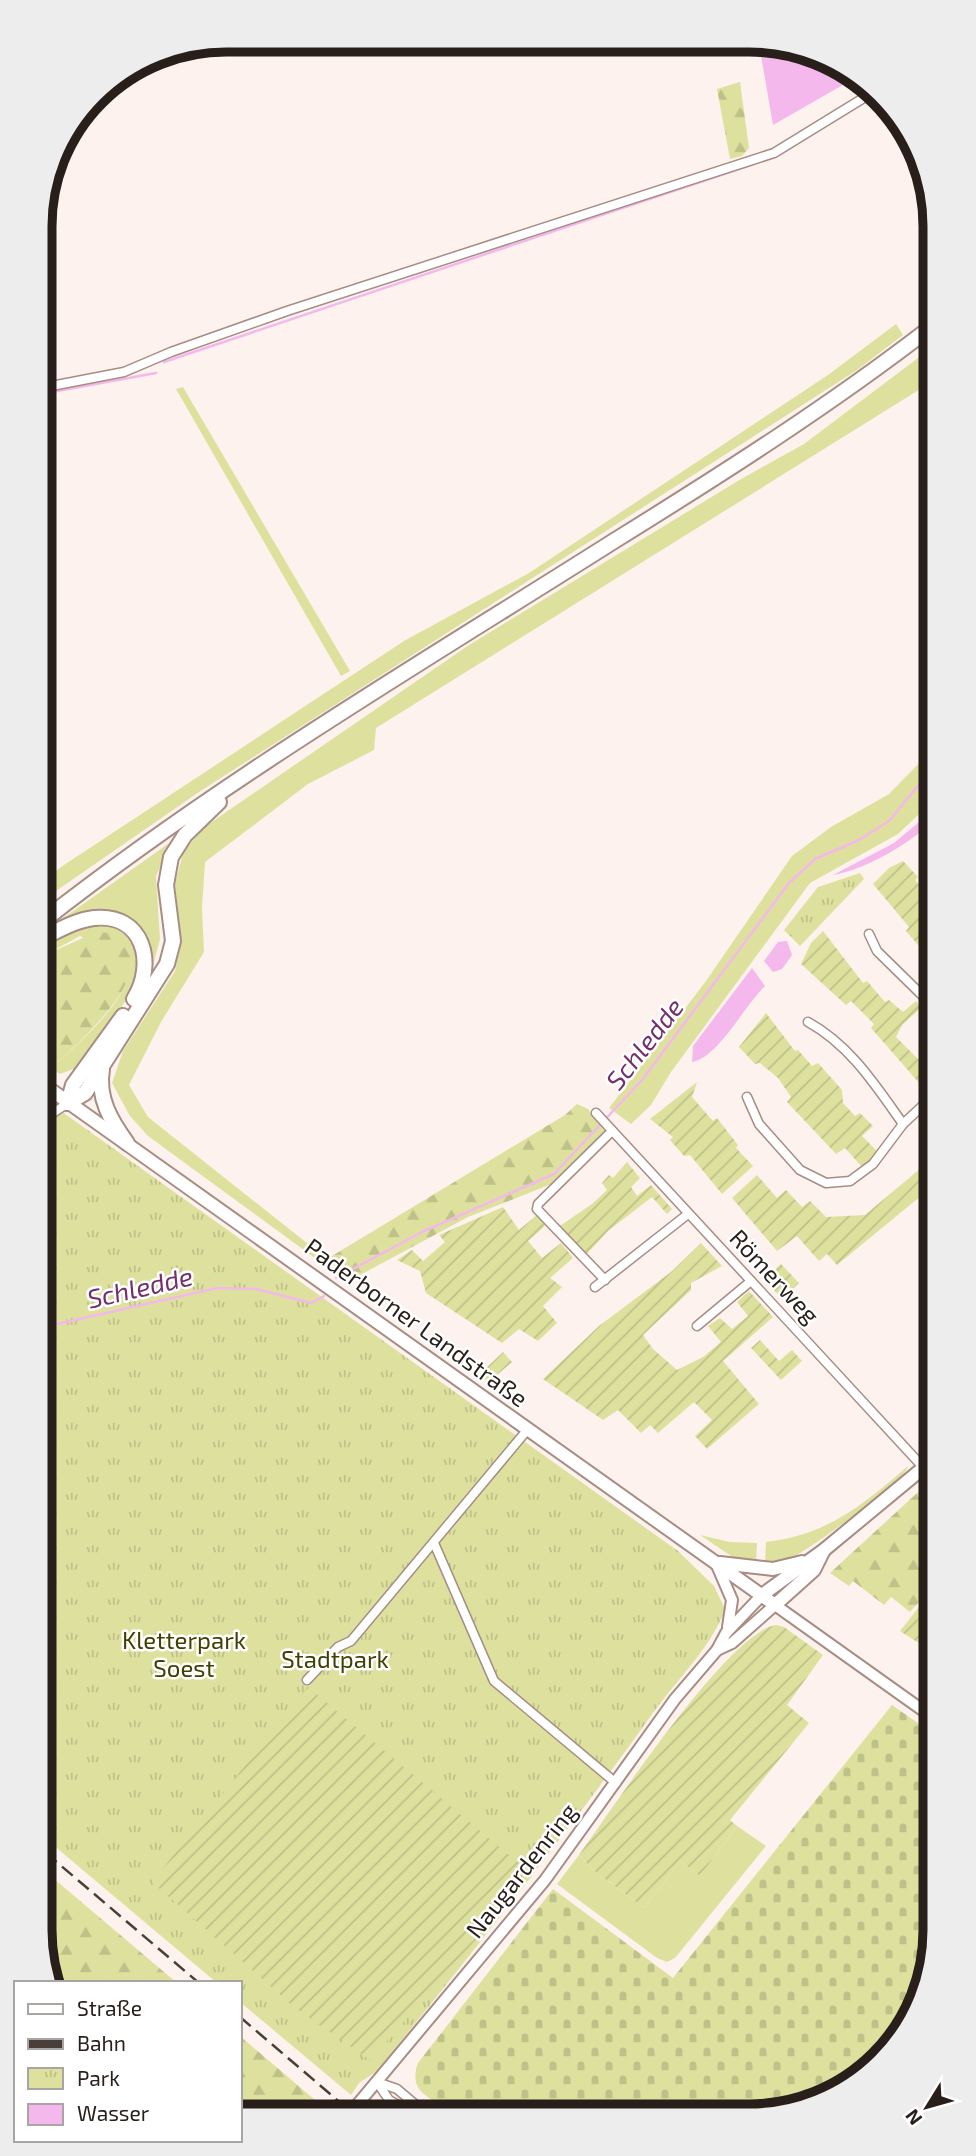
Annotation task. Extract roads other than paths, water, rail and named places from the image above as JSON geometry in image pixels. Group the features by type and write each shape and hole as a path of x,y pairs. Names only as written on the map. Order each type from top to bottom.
{"highway":[{"path":"53,914 122,861 224,792 715,478 849,389 923,333"},
{"path":"68,1102 85,1093 163,971 173,937 166,885 171,857 181,840 215,808 224,792"},
{"path":"53,935 85,920 110,919 131,929 140,940 145,954 146,969 140,990 73,1085 68,1102"},
{"path":"102,1067 103,1099 112,1121 127,1143"}],"main road":[{"name":"Paderborner Landstraße","path":"52,1091 775,1605"},
{"path":"762,1595 824,1550 923,1468"},
{"path":"824,1550 814,1570 775,1605 923,1711"},
{"path":"726,1633 732,1620 732,1600 716,1562 773,1569 805,1562"},
{"name":"Naugardenring","path":"359,2104 545,1880 676,1699 717,1650 726,1633 762,1595"},
{"name":"Naugardenring","path":"717,1650 732,1643 775,1605"}],"street":[{"path":"53,385 124,372 171,352 288,311 774,153 865,97"},
{"path":"869,933 877,951 923,997"},
{"path":"808,1022 830,1034 850,1054 903,1124"},
{"path":"747,1097 759,1124 800,1170 826,1183 850,1181 873,1164 903,1124 923,1105"},
{"path":"52,1113 68,1102"},
{"name":"Römerweg","path":"596,1113 923,1468"},
{"path":"605,1280 537,1209 537,1204 612,1131"},
{"path":"595,1287 688,1214"},
{"path":"697,1326 751,1281"},
{"path":"307,1680 338,1647 351,1641 528,1429"},
{"path":"434,1543 494,1681 616,1783"},
{"path":"377,2082 397,2089 415,2104"},
{"path":"377,2082 389,2100 396,2104"}],"water":[{"path":"761,53 805,62 826,70 847,83 773,125"},
{"path":"923,819 923,830 897,848 859,868 833,875 894,843"},
{"path":"787,941 792,955 782,969 773,972 764,961 778,942"},
{"path":"752,968 765,986 721,1041 702,1058 692,1062 693,1046"}],"waterway":[{"path":"164,362 754,164"},
{"path":"53,392 156,373"},
{"name":"Schledde","path":"336,1278 422,1232 554,1174 642,1080 789,883 815,859 859,840 889,821 923,780"},
{"name":"Schledde","path":"52,1325 217,1288 256,1289 311,1303 324,1296"}],"railway":[{"path":"52,1858 197,1981"},
{"path":"242,2019 342,2104"}],"park label":[{"name":"Kletterpark Soest","path":"184,1655"},
{"name":"Stadtpark","path":"335,1660"}]}
